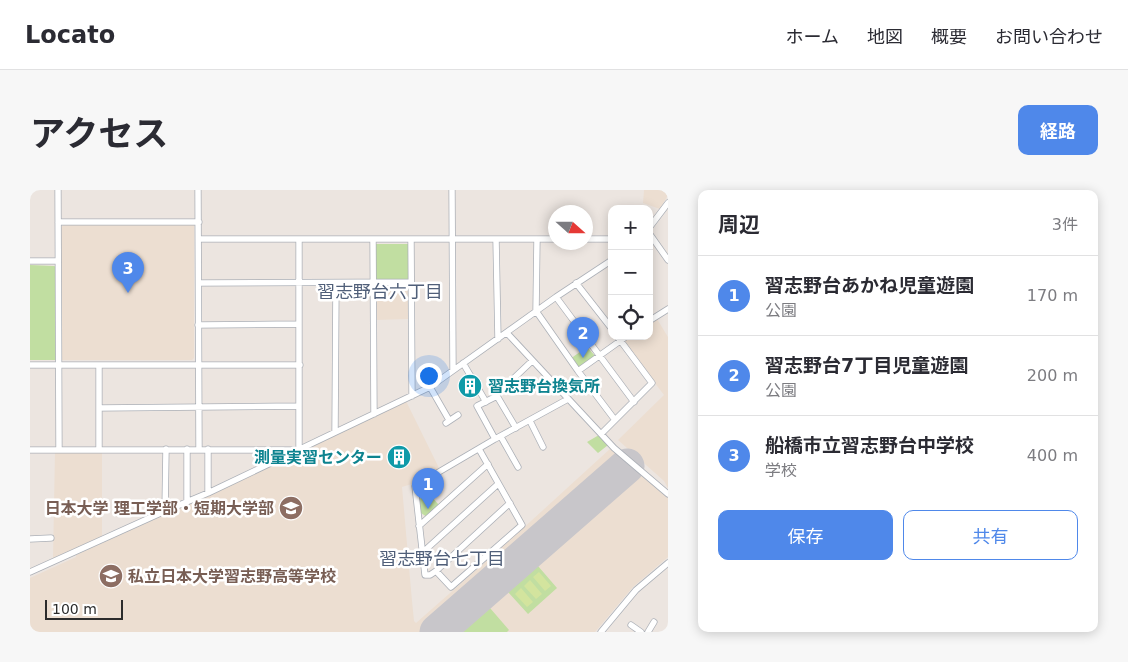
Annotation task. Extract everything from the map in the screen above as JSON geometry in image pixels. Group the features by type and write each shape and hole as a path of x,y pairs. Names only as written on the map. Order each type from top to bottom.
{"street":[{"path":"58,190 59,450"},
{"path":"198,190 199,449"},
{"path":"452,190 453,370"},
{"path":"653,224 665,213 668,203"},
{"path":"58,222 198,222"},
{"path":"199,239 548,239"},
{"path":"373,239 374,414"},
{"path":"410,239 412,396"},
{"path":"496,239 498,339"},
{"path":"537,239 536,311 615,420"},
{"path":"593,239 608,239"},
{"path":"653,239 668,260"},
{"path":"299,240 300,450"},
{"path":"30,261 58,261"},
{"path":"30,572 208,493 430,387 576,283 608,263"},
{"path":"199,283 410,282"},
{"path":"335,432 336,283"},
{"path":"576,283 608,324"},
{"path":"556,297 634,402"},
{"path":"653,318 668,309"},
{"path":"198,325 299,324"},
{"path":"507,333 614,448 668,494"},
{"path":"578,371 617,340"},
{"path":"602,433 652,383 620,340"},
{"path":"514,378 532,361"},
{"path":"463,363 486,402"},
{"path":"30,365 300,365"},
{"path":"99,366 99,450"},
{"path":"430,387 448,422 458,415"},
{"path":"516,428 497,396 477,406 518,466"},
{"path":"510,503 436,571 430,575 425,575 416,486 568,399"},
{"path":"99,408 299,406"},
{"path":"530,421 543,447"},
{"path":"166,449 166,511"},
{"path":"187,449 187,502"},
{"path":"208,449 208,493"},
{"path":"436,571 451,587 522,525 480,449"},
{"path":"30,450 300,450"},
{"path":"419,526 488,464"},
{"path":"422,553 498,484"},
{"path":"30,539 50,538"},
{"path":"601,632 636,590 668,563"},
{"path":"648,632 654,622"},
{"path":"632,625 640,632"}],"shaded area":[{"path":"644,190 668,190 668,195 660,209 643,203"},
{"path":"63,225 194,225 194,358 192,360 61,360 61,228"},
{"path":"386,285 407,285 408,319 376,320 376,299 386,299"},
{"path":"657,319 668,337 668,488 664,481 618,440 664,395 623,341 653,340 653,322"},
{"name":"日本大学 理工学部・短期大学部","path":"406,401 439,468 415,483 402,487 414,621 416,623 611,448 668,498 668,557 633,587 595,632 30,632 30,578"},
{"name":"私立日本大学習志野高等学校","path":"55,451 102,452 102,538 53,559"}],"green space":[{"path":"375,244 408,244 408,279 375,279"},
{"path":"30,265 57,267 56,360 30,360"},
{"path":"587,347 596,357 578,369 570,359"},
{"path":"599,435 608,445 598,453 587,442"},
{"path":"429,494 439,505 427,517 421,513 419,499"},
{"path":"538,566 557,588 528,614 508,592"},
{"path":"539,572 551,586 545,591 533,577"},
{"path":"530,580 542,594 536,599 524,586"},
{"path":"521,588 533,602 527,607 515,594"},
{"path":"490,608 509,630 507,632 462,632"}],"runway":[{"path":"437,632 627,466"}],"place":[{"name":"船橋市立習志野台中学校","path":"128,293"},
{"name":"習志野台7丁目児童遊園","path":"583,358"},
{"name":"習志野台換気所","path":"470,386"},
{"name":"測量実習センター","path":"399,457"},
{"name":"日本大学 理工学部・短期大学部","path":"291,508"},
{"name":"習志野台あかね児童遊園","path":"428,509"},
{"name":"私立日本大学習志野高等学校","path":"111,576"}],"district":[{"name":"習志野台六丁目","path":"380,291"},
{"name":"習志野台七丁目","path":"442,558"}]}
